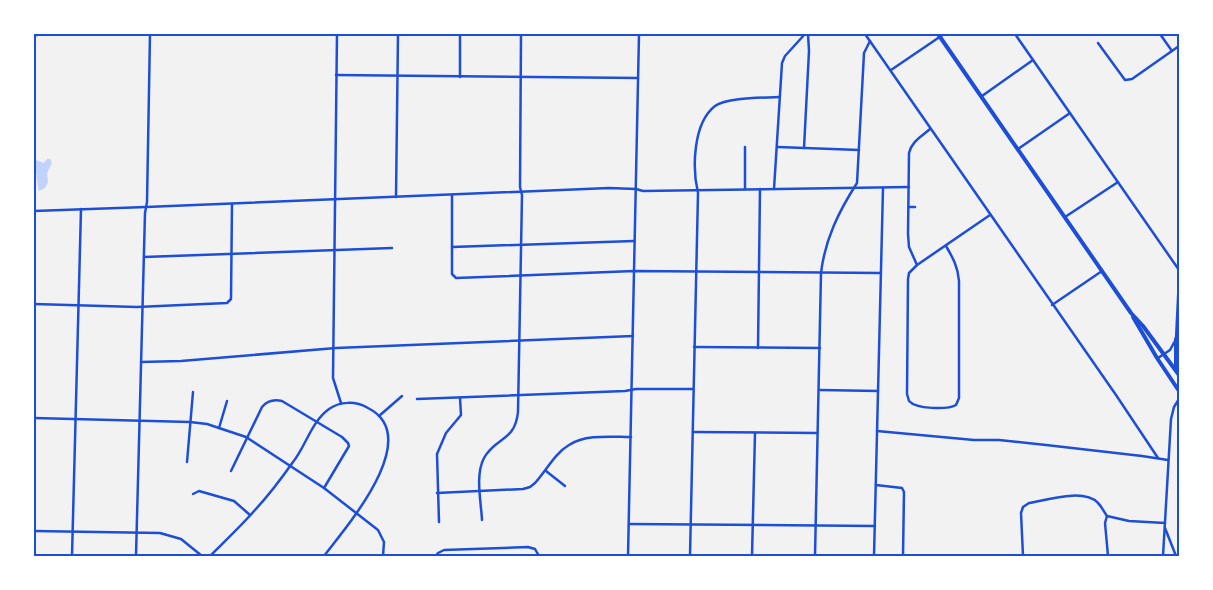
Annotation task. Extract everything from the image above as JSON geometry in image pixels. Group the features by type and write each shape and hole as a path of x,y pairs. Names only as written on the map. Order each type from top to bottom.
{"main road":[{"path":"34,35 38,34"},
{"path":"939,35 1131,313 1157,358 1179,390"},
{"path":"1131,313 1143,326 1179,375"},
{"path":"1176,339 1176,370"}],"street":[{"path":"136,556 150,34"},
{"path":"337,34 333,378 341,403"},
{"path":"396,197 398,34"},
{"path":"460,34 460,77"},
{"path":"482,520 480,491 482,463 488,452 510,434 516,426 518,412 521,275 521,34"},
{"path":"628,556 639,34"},
{"path":"774,189 782,63 801,35 806,34 809,51 804,148"},
{"path":"865,34 1158,458"},
{"path":"891,70 939,35 944,34"},
{"path":"1015,34 1179,270"},
{"path":"1160,34 1172,52"},
{"path":"815,556 821,273 828,237 857,183 864,53 870,41"},
{"path":"1098,43 1125,80 1132,79 1179,46"},
{"path":"982,96 1033,60"},
{"path":"336,75 638,78"},
{"path":"690,556 696,272 697,189 695,149 700,125 715,106 739,99 780,97"},
{"path":"1018,149 1070,113"},
{"path":"917,265 909,247 910,149 916,139 930,128"},
{"path":"745,147 745,189"},
{"path":"778,147 859,150"},
{"path":"1065,217 1118,182"},
{"path":"34,211 520,192 636,189 909,187"},
{"path":"874,556 882,188"},
{"path":"758,348 760,189"},
{"path":"452,195 452,274 456,278 634,271 880,273"},
{"path":"34,304 143,306 229,302 231,299 232,204"},
{"path":"909,207 915,207"},
{"path":"72,556 81,210"},
{"path":"946,246 954,260 960,281 959,398 956,405 948,408 915,406 909,401 907,394 909,273 917,265 990,215"},
{"path":"452,247 634,241"},
{"path":"144,257 392,248"},
{"path":"1052,305 1102,271"},
{"path":"1157,358 1173,346 1176,339 1179,279"},
{"path":"141,362 181,361 333,348 633,336"},
{"path":"694,347 820,348"},
{"path":"417,399 693,389"},
{"path":"819,390 878,391"},
{"path":"187,462 193,392"},
{"path":"379,416 402,396"},
{"path":"439,522 437,454 446,433 461,415 460,398"},
{"path":"1163,556 1172,413 1179,398"},
{"path":"231,471 262,407 271,401 282,401 348,443 349,446 324,488"},
{"path":"219,428 227,402"},
{"path":"210,556 250,515 290,466 307,441 316,422 330,408 341,403 358,404 369,408 379,416 386,427 389,440 388,451 381,471 356,512 324,556"},
{"path":"34,418 190,422 219,428 246,437 324,488 378,530 384,542 383,556"},
{"path":"877,431 974,440 1008,441 1169,460"},
{"path":"693,432 817,433"},
{"path":"752,556 755,433"},
{"path":"437,492 523,490 530,487 561,452 575,442 592,438 630,437"},
{"path":"546,471 565,486"},
{"path":"876,485 897,486 902,488 904,492 904,556"},
{"path":"193,494 199,491 230,499 250,515"},
{"path":"1022,556 1021,513 1023,506 1029,503 1073,496 1086,496 1096,501 1107,516 1129,521 1166,523"},
{"path":"1107,516 1105,524 1108,556"},
{"path":"628,524 875,526"},
{"path":"1165,528 1176,556"},
{"path":"34,531 172,535 190,545 202,556"},
{"path":"436,556 444,550 528,547 535,549 539,556"}],"water":[{"path":"47,159 50,159 52,163 47,173 48,182 45,188 39,191 36,160 44,163"}]}
